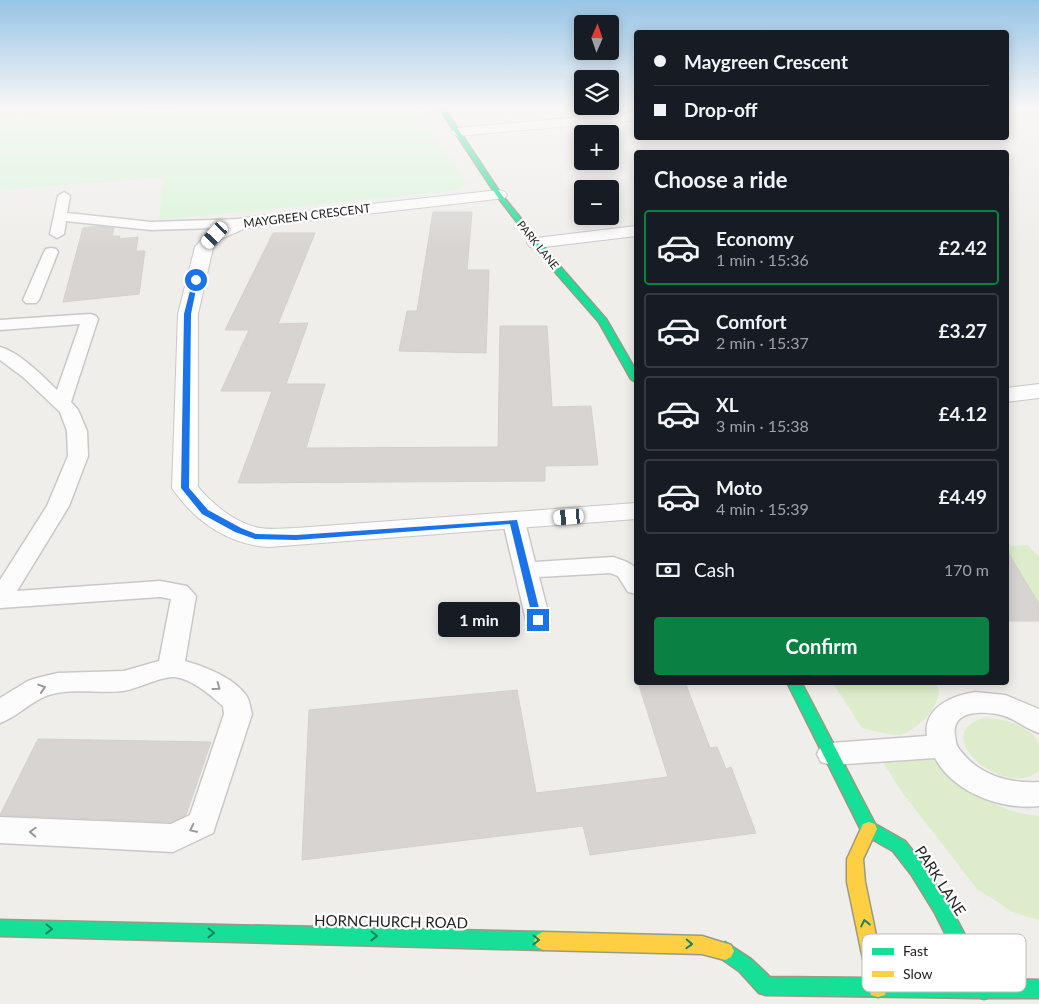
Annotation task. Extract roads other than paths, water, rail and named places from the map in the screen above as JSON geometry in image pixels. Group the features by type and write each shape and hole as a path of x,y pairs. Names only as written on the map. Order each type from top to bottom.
{"street":[{"name":"PARK LANE","path":"472,155 499,196 536,243 603,321 634,375"},
{"name":"MAYGREEN CRESCENT","path":"499,196 242,223 215,235 204,247 188,314 185,488 205,512 255,536 296,537 514,522 634,511"},
{"path":"536,243 634,231"},
{"path":"1009,395 1039,391"},
{"path":"796,685 869,829 855,859 856,882 867,934"},
{"name":"PARK LANE","path":"869,829 899,846 917,869 941,907 955,934"},
{"name":"HORNCHURCH ROAD","path":"0,928 702,945 724,948 732,952 766,986"},
{"path":"758,998 766,986 862,988"},
{"path":"1026,990 1039,990"}],"lane":[{"path":"57,234 64,196"},
{"path":"59,216 94,218 151,226 242,223"},
{"path":"31,300 50,252"},
{"path":"0,325 90,319 62,403"},
{"path":"0,352 29,373 70,410 77,431 78,456 58,506 0,600"},
{"path":"514,522 538,620"},
{"path":"525,570 613,565 626,571 634,583"},
{"path":"0,600 160,589 179,592 184,596 172,659 173,666"},
{"path":"0,712 37,688 58,683 124,681 173,666 194,673 215,684 236,702 238,714 202,824 174,838 0,830"},
{"path":"1039,722 1025,713 1005,705 986,702 968,703 953,708 944,718 940,731 943,746 953,762 969,776 989,788 1011,794 1039,794"},
{"path":"830,754 943,746"}]}
